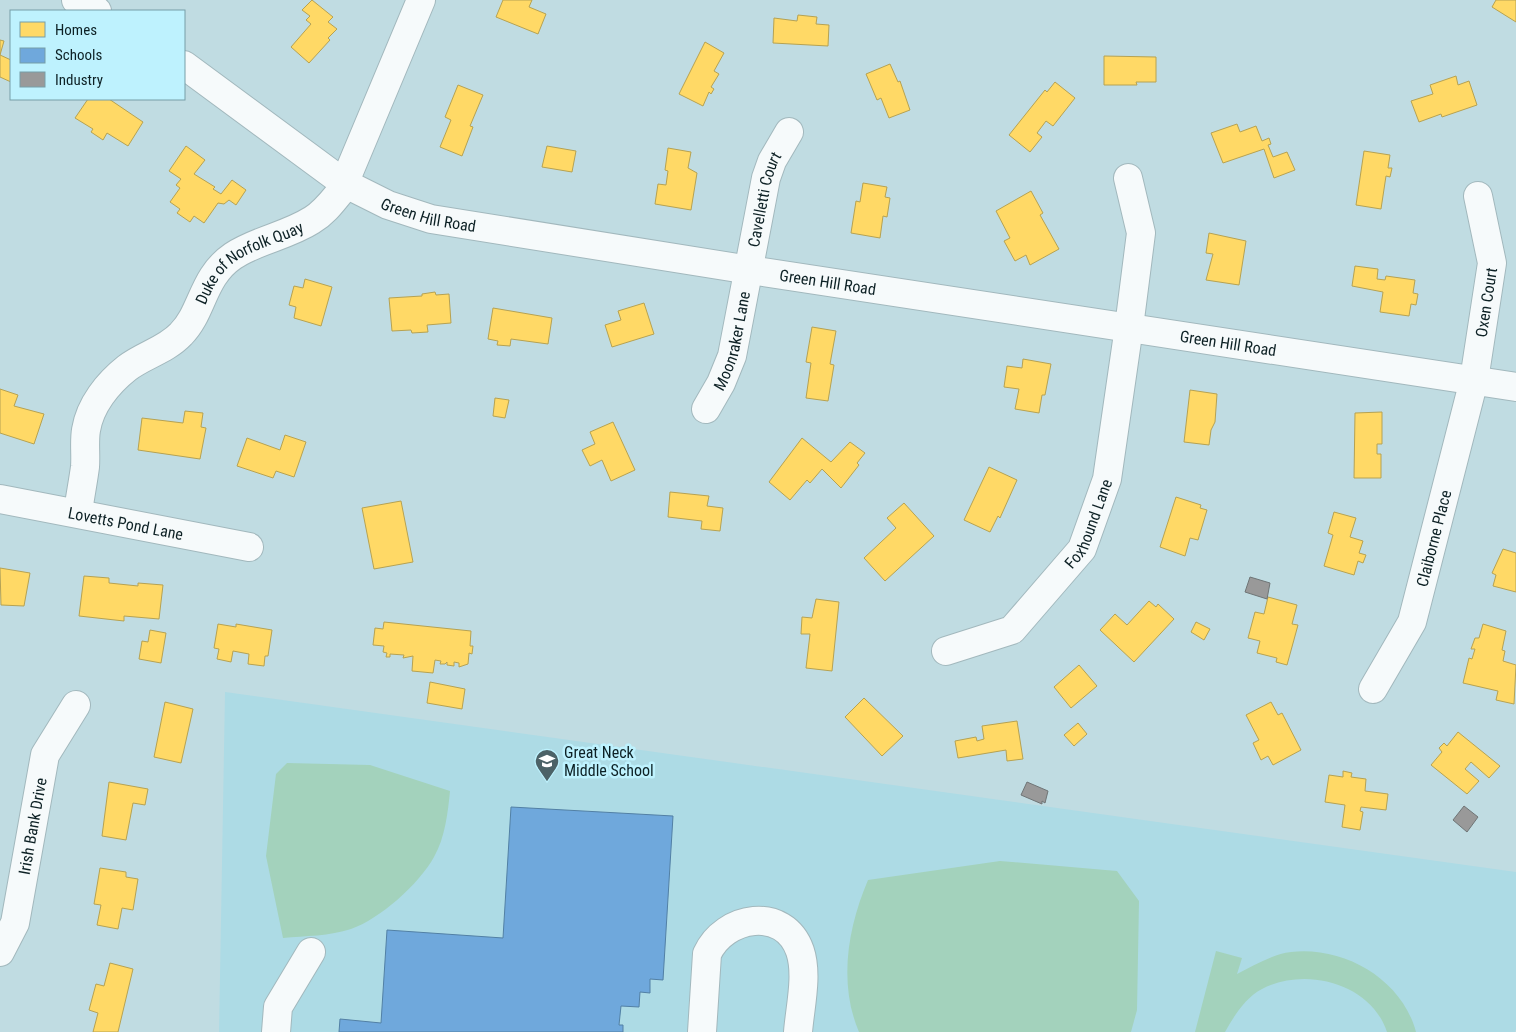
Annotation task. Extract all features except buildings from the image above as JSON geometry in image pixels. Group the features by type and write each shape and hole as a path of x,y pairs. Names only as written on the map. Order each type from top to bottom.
{"street":[{"path":"76,0 95,10"},
{"name":"Duke of Norfolk Quay","path":"78,512 84,468 86,428 103,392 117,376 134,362 167,346 182,334 191,321 203,293 215,273 232,257 258,243 312,220 328,207 344,183 421,0"},
{"name":"Green Hill Road","path":"185,66 344,183 388,205 431,219 750,270 1516,387"},
{"name":"Cavelletti Court","path":"750,270 766,178 772,161 790,132"},
{"name":"Foxhound Lane","path":"946,651 1012,630 1082,549 1107,479 1141,233 1128,178"},
{"name":"Oxen Court","path":"1474,380 1492,262 1478,196"},
{"name":"Moonraker Lane","path":"706,408 721,383 732,356 750,270"},
{"name":"Claiborne Place","path":"1373,689 1412,622 1474,380"},
{"name":"Lovetts Pond Lane","path":"0,499 78,512 250,547"},
{"name":"Irish Bank Drive","path":"0,952 15,924 45,755 76,704"},
{"path":"702,1032 707,954 711,944 721,933 739,924 756,920 770,922 783,928 793,938 800,951 803,969 798,1032"},
{"path":"276,1032 278,1007 312,952"}],"shaded area":[{"name":"Great Neck Middle School","path":"225,692 1516,872 1516,1029 1515,1032 219,1032"}],"green space":[{"path":"287,763 370,765 450,791 447,816 438,850 427,867 409,889 386,909 351,929 326,934 283,938 266,856 276,774"},
{"path":"1000,861 1117,871 1139,901 1137,1010 1131,1032 859,1032 849,994 847,975 848,955 855,917 868,880"},
{"path":"1216,951 1242,958 1237,974 1270,958 1291,952 1331,955 1350,961 1368,970 1398,996 1409,1013 1416,1032 1387,1032 1379,1015 1367,1001 1335,983 1297,979 1279,982 1262,989 1250,997 1240,1008 1225,1032 1195,1032"}],"place":[{"name":"Great Neck Middle School","path":"547,782"}]}
